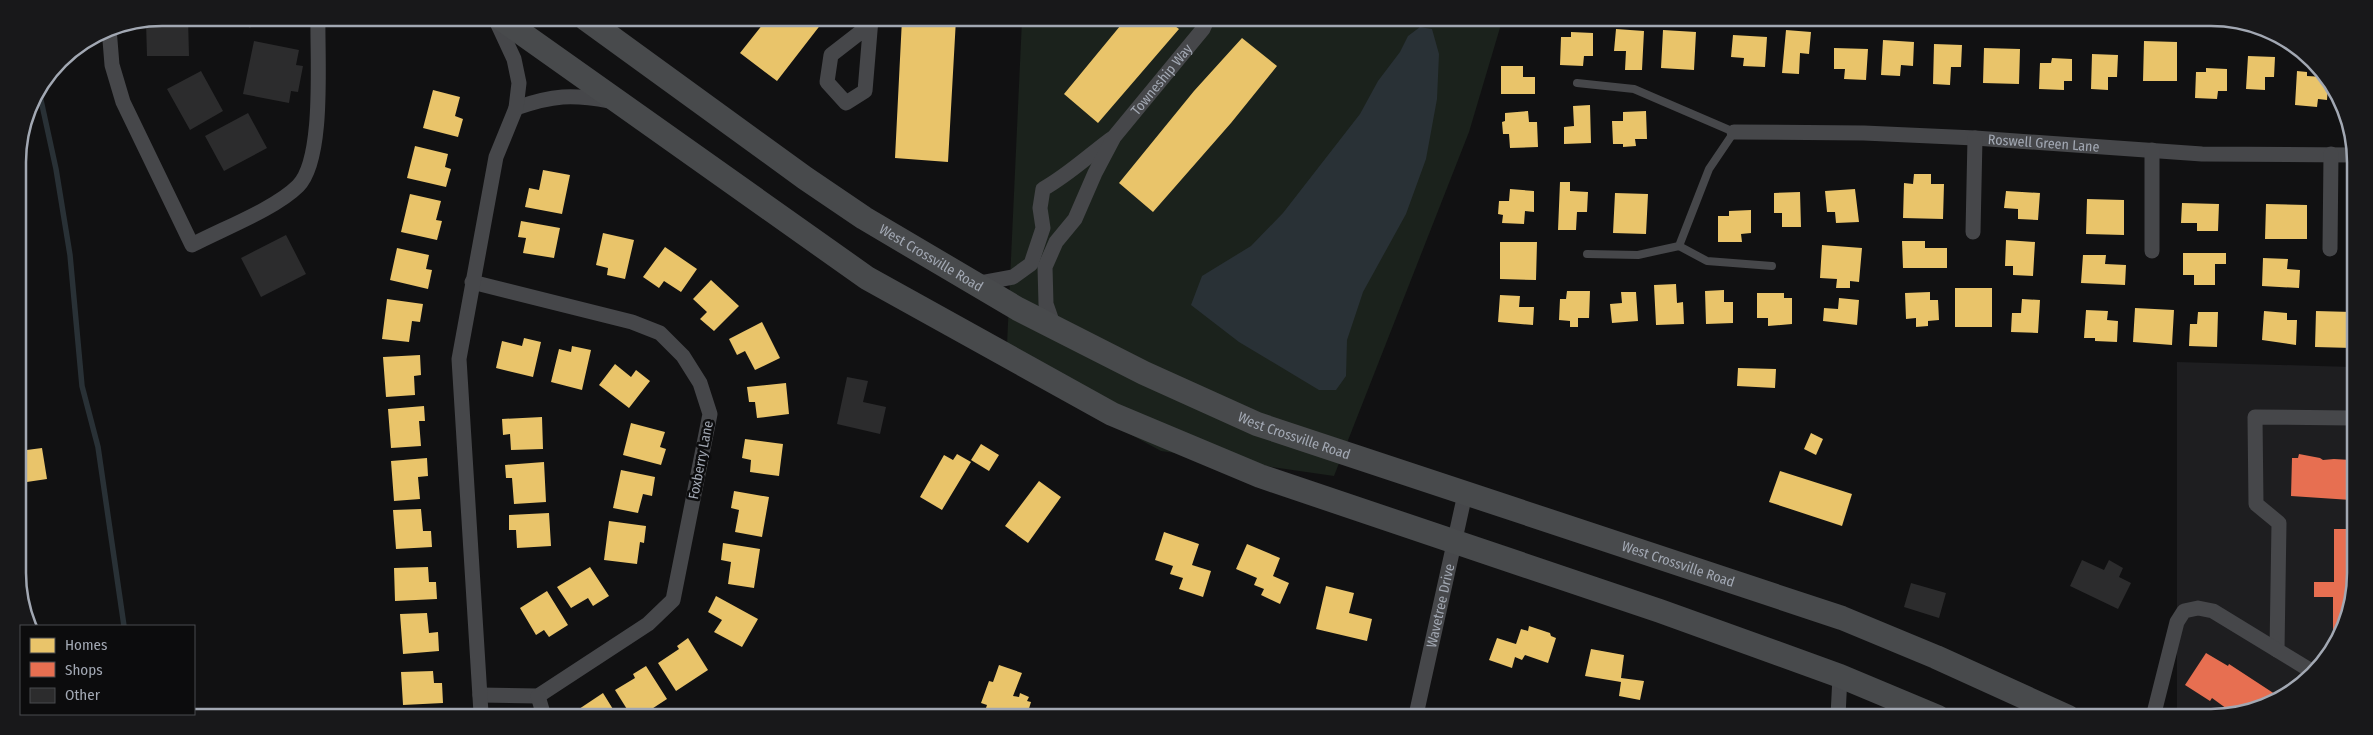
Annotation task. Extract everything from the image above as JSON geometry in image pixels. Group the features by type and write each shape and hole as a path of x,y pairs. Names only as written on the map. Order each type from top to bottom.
{"main road":[{"path":"511,26 867,278 1112,414 1260,476 1660,610 1840,676 1917,708"},
{"name":"West Crossville Road","path":"597,26 805,178 864,218 975,284 1144,373 1257,424 1842,618 1936,657 2048,708"}],"street":[{"path":"110,37 112,65 123,102 192,244 272,204 299,185 312,160 316,131 318,26"},
{"path":"481,709 459,359 496,157 516,108 519,84 514,59 499,26"},
{"path":"865,26 831,55 827,82 846,103 865,91 871,26"},
{"name":"Towneship Way","path":"1038,266 1075,219 1095,173 1114,137 1204,26"},
{"path":"516,108 541,100 579,95 615,101"},
{"name":"Roswell Green Lane","path":"1734,132 1864,133 1975,138 2202,154 2346,154"},
{"name":"Towneship Way","path":"1038,266 1043,228 1040,208 1044,189 1066,176 1084,159 1114,137"},
{"path":"1973,232 1975,138"},
{"path":"2152,150 2152,251"},
{"path":"2330,249 2331,154"},
{"path":"975,284 1013,277 1038,266 1046,304 1054,327"},
{"name":"Foxberry Lane","path":"472,282 632,322 660,333 683,356 700,383 710,414 674,600 648,624 538,696"},
{"path":"2277,650 2279,523 2256,504 2255,417 2347,418"},
{"name":"Wavetree Drive","path":"1417,708 1465,494"},
{"path":"2158,708 2177,622 2184,611 2198,608 2212,610 2307,669"},
{"path":"1838,708 1840,676"},
{"path":"480,695 538,696 542,709"}],"lane":[{"path":"1577,83 1634,89 1734,132 1709,168 1679,246"},
{"path":"1587,254 1638,256 1679,246 1707,261 1772,266"}],"shaded area":[{"path":"1022,26 1501,26 1469,132 1334,476 1161,451 1006,367"},
{"path":"1420,27 1432,29 1439,54 1437,99 1426,159 1406,214 1363,292 1347,340 1346,376 1336,390 1319,390 1239,342 1191,305 1202,276 1251,246 1283,213 1360,114 1378,81 1400,52 1408,36"},
{"path":"2177,362 2347,367 2347,572 2346,590 2336,624 2324,648 2307,669 2293,681 2278,690 2246,704 2228,708 2177,708"}],"building: Homes":[{"path":"761,26 820,26 777,81 740,53"},
{"path":"902,26 956,26 948,162 895,158"},
{"path":"1120,26 1175,26 1179,29 1098,123 1064,94"},
{"path":"1616,29 1644,31 1642,70 1625,70 1626,51 1614,51"},
{"path":"1663,30 1696,32 1694,70 1661,68"},
{"path":"1786,30 1811,32 1809,54 1800,53 1799,74 1782,73"},
{"path":"1571,32 1593,33 1593,56 1584,56 1583,66 1560,65 1561,37 1571,37"},
{"path":"1733,35 1767,37 1765,67 1743,66 1744,58 1731,57"},
{"path":"1242,38 1277,66 1231,123 1153,212 1119,183 1194,91"},
{"path":"1883,40 1914,42 1913,66 1901,65 1900,76 1881,75"},
{"path":"2144,41 2177,42 2177,81 2143,81"},
{"path":"1934,44 1962,45 1961,67 1951,67 1950,85 1933,84"},
{"path":"1834,48 1868,49 1866,80 1844,79 1845,69 1834,69"},
{"path":"1984,48 2020,49 2019,84 1983,83"},
{"path":"2092,54 2118,55 2117,77 2108,77 2108,90 2091,89"},
{"path":"2248,56 2275,57 2274,77 2265,77 2265,90 2246,89"},
{"path":"2052,58 2072,59 2072,81 2064,81 2064,90 2039,89 2040,63 2051,63"},
{"path":"1501,66 1523,66 1523,77 1535,77 1535,94 1501,94"},
{"path":"2206,68 2227,69 2227,91 2218,91 2217,99 2195,98 2196,72 2206,72"},
{"path":"2297,71 2307,72 2307,76 2316,77 2327,93 2327,100 2318,99 2317,107 2295,105"},
{"path":"433,90 460,97 455,116 463,119 458,137 423,128"},
{"path":"1590,105 1591,143 1564,144 1564,127 1574,126 1573,106"},
{"path":"1528,111 1529,122 1537,122 1538,147 1510,148 1509,134 1503,134 1502,122 1505,121 1505,113"},
{"path":"1646,111 1647,139 1635,139 1636,146 1623,147 1623,144 1613,144 1612,121 1623,121 1623,112"},
{"path":"415,146 448,154 445,167 451,169 446,187 407,178"},
{"path":"543,170 570,175 562,214 525,207 529,188 539,190"},
{"path":"1914,174 1931,174 1931,184 1944,184 1943,219 1903,218 1904,183 1913,184"},
{"path":"1560,182 1570,182 1570,191 1588,192 1587,212 1577,212 1576,230 1558,230"},
{"path":"1510,189 1534,191 1534,212 1525,211 1524,224 1502,223 1503,215 1498,214 1499,201 1509,201"},
{"path":"1855,189 1859,222 1836,223 1835,212 1827,212 1825,191"},
{"path":"2006,191 2040,193 2038,220 2018,219 2018,209 2004,208"},
{"path":"1800,192 1801,227 1782,227 1782,213 1774,213 1774,193"},
{"path":"1615,193 1648,194 1646,234 1613,233"},
{"path":"410,194 441,201 436,220 442,221 437,240 401,232"},
{"path":"2087,199 2124,200 2124,235 2086,234"},
{"path":"2182,203 2219,204 2218,231 2197,231 2197,223 2181,223"},
{"path":"2266,204 2307,205 2307,239 2265,239"},
{"path":"1751,210 1751,233 1741,234 1742,242 1718,242 1718,216 1729,216 1729,211"},
{"path":"521,221 560,228 554,258 523,253 526,238 518,237"},
{"path":"603,233 634,240 625,279 607,275 608,268 596,265"},
{"path":"2006,240 2035,242 2033,276 2013,275 2013,266 2005,266"},
{"path":"1902,241 1925,241 1925,248 1947,248 1947,268 1903,268"},
{"path":"1500,242 1537,242 1536,280 1500,279"},
{"path":"1822,245 1862,248 1859,282 1850,281 1850,288 1836,288 1837,279 1820,278"},
{"path":"665,247 697,269 681,292 664,281 659,288 643,277"},
{"path":"397,248 429,255 426,269 432,270 428,289 390,280"},
{"path":"2183,253 2226,253 2226,264 2215,264 2215,285 2194,285 2194,275 2183,275"},
{"path":"2083,255 2106,255 2105,264 2126,265 2125,285 2081,283"},
{"path":"2263,258 2288,259 2287,269 2300,270 2299,288 2262,286"},
{"path":"711,280 739,306 714,331 700,319 707,312 693,299"},
{"path":"1676,284 1677,303 1683,302 1684,324 1656,325 1654,285"},
{"path":"1955,288 1992,288 1992,327 1955,327"},
{"path":"1724,290 1724,302 1733,302 1733,323 1706,324 1705,291"},
{"path":"1567,291 1590,291 1589,318 1578,318 1578,327 1570,327 1570,321 1559,320 1560,299 1566,299"},
{"path":"1621,292 1636,292 1638,321 1612,323 1610,304 1622,303"},
{"path":"1930,292 1930,300 1938,300 1939,320 1928,321 1928,326 1916,327 1916,318 1906,319 1905,293"},
{"path":"1757,293 1784,293 1784,298 1792,298 1792,324 1768,326 1768,318 1757,318"},
{"path":"1500,295 1520,296 1519,307 1534,307 1533,325 1498,322"},
{"path":"1839,298 1859,300 1857,325 1823,321 1824,308 1838,309"},
{"path":"387,299 423,304 420,322 412,321 409,342 382,339"},
{"path":"2022,299 2040,300 2038,333 2011,332 2012,313 2021,313"},
{"path":"2135,308 2174,310 2172,345 2133,342"},
{"path":"2086,310 2108,311 2107,320 2118,321 2117,342 2095,341 2095,338 2084,338"},
{"path":"2264,311 2287,313 2287,320 2297,320 2296,345 2262,340"},
{"path":"2316,311 2347,312 2347,348 2315,347"},
{"path":"2198,312 2218,312 2217,347 2189,346 2190,324 2197,324"},
{"path":"762,322 780,358 755,370 745,351 737,355 729,339"},
{"path":"524,338 541,342 533,377 496,368 502,341 522,346"},
{"path":"572,346 591,350 582,390 551,382 559,349 571,352"},
{"path":"420,355 421,375 414,376 415,395 386,397 383,357"},
{"path":"615,364 631,377 636,370 650,381 629,408 599,385"},
{"path":"1738,368 1776,369 1775,388 1737,386"},
{"path":"786,383 789,414 757,418 755,402 749,402 747,387"},
{"path":"424,406 425,421 419,421 421,446 391,448 388,409"},
{"path":"542,417 543,449 511,450 510,434 503,435 502,419"},
{"path":"631,423 665,432 660,447 666,449 661,465 623,455"},
{"path":"1811,433 1823,439 1816,455 1804,449"},
{"path":"745,439 783,444 779,476 750,472 751,460 742,458"},
{"path":"981,444 999,455 989,471 971,460"},
{"path":"42,448 47,479 26,482 26,450"},
{"path":"957,454 971,462 942,510 920,497 944,455 953,460"},
{"path":"427,458 428,476 418,477 420,499 394,501 391,461"},
{"path":"544,462 546,502 514,504 512,478 506,478 505,465"},
{"path":"621,470 655,477 652,496 643,494 638,513 613,508"},
{"path":"1780,471 1852,494 1842,526 1769,502"},
{"path":"1039,481 1061,497 1028,543 1005,526"},
{"path":"734,491 769,497 762,537 735,532 739,510 731,508"},
{"path":"421,509 423,531 431,531 432,547 396,549 393,510"},
{"path":"549,513 551,546 517,548 516,530 509,530 509,515"},
{"path":"609,521 646,526 644,543 640,542 637,564 604,560"},
{"path":"1164,532 1199,544 1192,565 1211,571 1203,597 1179,589 1183,578 1170,574 1173,566 1155,560"},
{"path":"723,543 760,549 754,588 728,584 731,562 721,560"},
{"path":"1247,544 1280,558 1273,576 1289,583 1280,604 1261,595 1264,589 1254,585 1257,578 1236,569"},
{"path":"428,567 429,582 436,582 437,599 395,601 394,568"},
{"path":"590,567 609,596 593,606 588,598 571,608 557,587"},
{"path":"1326,586 1354,593 1349,613 1372,619 1367,641 1316,629"},
{"path":"547,591 568,625 549,637 544,630 536,635 520,608"},
{"path":"716,596 758,619 742,647 714,632 722,620 708,612"},
{"path":"427,613 429,633 438,632 439,651 403,654 400,614"},
{"path":"1529,626 1550,633 1551,636 1556,638 1548,663 1525,655 1522,660 1515,657 1512,668 1489,660 1497,638 1516,644 1521,629 1528,631"},
{"path":"688,638 708,670 676,691 658,663 679,649 677,646"},
{"path":"1591,649 1624,655 1621,678 1644,681 1640,700 1619,696 1621,682 1585,676"},
{"path":"999,665 1022,673 1013,696 1019,697 1020,693 1029,697 1027,701 1031,702 1029,709 986,709 987,705 981,703 989,681 993,682"},
{"path":"646,666 667,699 652,709 627,709 615,690 635,678 633,674"},
{"path":"433,671 434,683 442,683 443,703 403,705 401,672"},
{"path":"603,693 613,709 579,709"}],"building: Shops":[{"path":"2299,454 2323,460 2347,460 2347,500 2291,496 2292,458 2298,458"},
{"path":"2334,529 2347,529 2346,590 2342,608 2333,630 2333,597 2314,597 2314,582 2334,582"},
{"path":"2206,653 2228,666 2229,664 2273,693 2246,704 2226,708 2212,698 2210,701 2185,685"}],"building: Other":[{"path":"188,26 189,56 147,56 146,27"},
{"path":"254,41 299,50 296,65 303,66 298,92 291,91 289,103 243,94"},
{"path":"201,71 223,111 190,130 167,89"},
{"path":"248,113 267,148 224,171 205,136"},
{"path":"286,235 306,274 261,297 241,258"},
{"path":"847,377 868,381 863,402 886,407 880,434 837,424"},
{"path":"2082,560 2104,570 2109,560 2123,568 2119,577 2131,583 2118,609 2070,586"},
{"path":"1911,583 1946,593 1939,618 1904,607"}],"waterway":[{"path":"41,100 56,169 70,255 82,386 98,447 124,625"}]}
